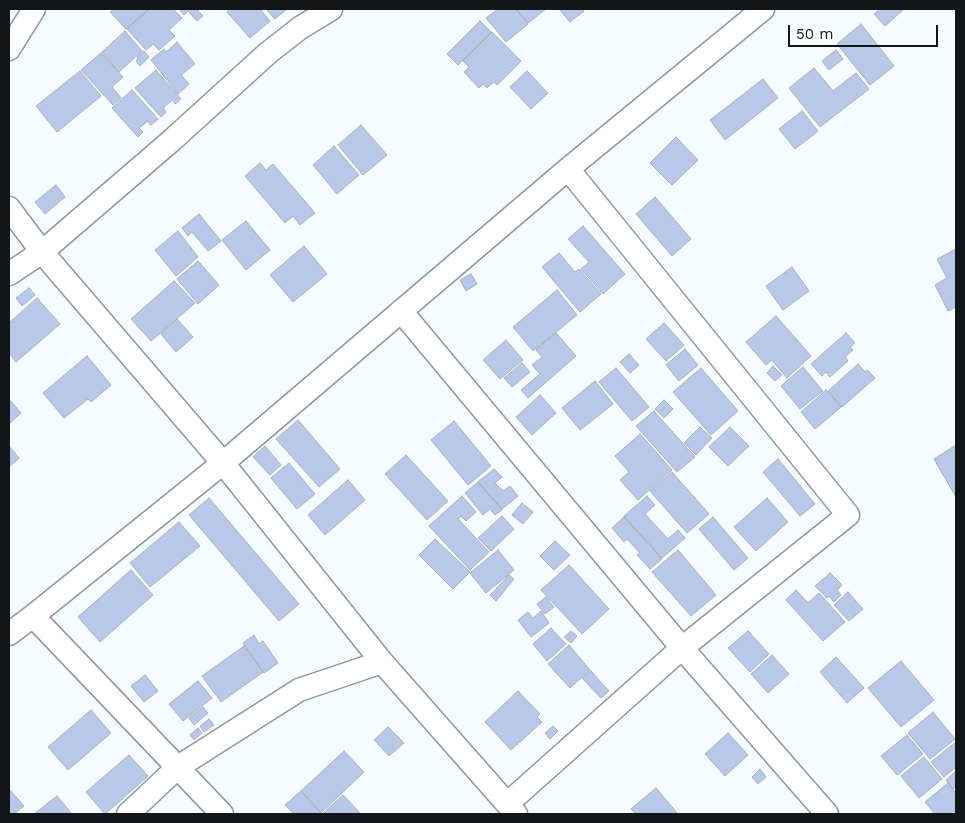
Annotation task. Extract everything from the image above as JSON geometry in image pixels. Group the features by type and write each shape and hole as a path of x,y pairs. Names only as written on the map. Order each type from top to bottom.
{"street":[{"path":"9,49 34,9"},
{"path":"9,274 42,252 171,142 268,52 300,28 331,9"},
{"path":"9,634 223,463 568,169 763,9"},
{"path":"9,208 42,252 223,463 382,662 512,809 682,648 848,515 568,169"},
{"path":"401,311 682,648 827,814"},
{"path":"33,616 222,814"},
{"path":"128,814 178,767 299,690 382,662"}],"building":[{"path":"114,9 149,9 126,29 110,12"},
{"path":"149,9 173,9 182,18 169,30 175,36 159,50 153,44 146,50 127,29"},
{"path":"179,9 200,9 198,11 203,16 197,21 188,11 184,15"},
{"path":"230,9 260,9 270,21 250,38 227,12"},
{"path":"266,9 287,9 275,19"},
{"path":"498,9 516,9 528,24 506,42 486,18"},
{"path":"516,9 546,9 528,23"},
{"path":"559,9 582,9 584,11 570,22"},
{"path":"880,9 903,10 885,26 874,14"},
{"path":"480,21 491,32 458,65 447,54"},
{"path":"861,24 894,66 870,85 837,44"},
{"path":"125,31 142,51 119,72 102,52"},
{"path":"492,32 521,61 497,85 494,82 487,88 483,84 479,88 464,72 469,67 463,61"},
{"path":"177,42 195,64 181,75 189,84 178,94 151,60 164,49 166,52"},
{"path":"836,50 843,59 829,70 822,61"},
{"path":"144,51 149,57 140,66 136,61 137,57"},
{"path":"101,53 123,77 112,87 121,98 113,105 81,70"},
{"path":"814,68 833,91 856,73 869,89 820,127 789,88"},
{"path":"156,70 181,99 175,104 172,100 163,108 166,112 161,117 135,88"},
{"path":"80,71 101,96 57,132 36,106"},
{"path":"527,71 548,93 531,109 510,87"},
{"path":"763,79 778,98 725,140 710,120"},
{"path":"132,90 158,119 151,125 148,121 139,128 143,132 138,137 112,108"},
{"path":"802,111 818,131 795,149 779,129"},
{"path":"361,125 387,155 363,175 338,145"},
{"path":"676,137 698,160 672,185 650,163"},
{"path":"334,146 359,175 337,194 313,165"},
{"path":"260,163 266,170 273,164 315,213 300,225 293,216 285,223 245,176"},
{"path":"56,185 65,197 45,214 35,202"},
{"path":"655,197 691,239 672,256 636,214"},
{"path":"199,214 221,241 208,251 192,232 188,236 182,228"},
{"path":"246,221 270,250 246,270 222,240"},
{"path":"583,226 625,274 603,294 581,269 589,262 568,239"},
{"path":"178,231 198,257 176,276 155,250"},
{"path":"304,246 327,274 293,302 270,275"},
{"path":"956,249 956,307 948,311 935,285 947,278 937,259"},
{"path":"559,253 575,272 579,269 601,294 580,312 542,267"},
{"path":"198,261 219,285 198,304 177,279"},
{"path":"792,267 809,291 783,310 766,286"},
{"path":"471,274 477,284 466,291 460,280"},
{"path":"174,281 195,303 151,341 131,319"},
{"path":"29,288 35,295 22,306 16,298"},
{"path":"557,290 577,315 533,351 513,327"},
{"path":"37,298 60,324 16,362 9,353 9,323"},
{"path":"776,316 811,356 787,378 772,360 766,365 746,342"},
{"path":"177,319 193,337 176,352 161,334"},
{"path":"664,323 684,345 666,361 646,339"},
{"path":"556,333 576,356 528,398 521,390 540,374 532,365 542,357 536,350"},
{"path":"846,333 855,343 850,347 853,350 845,357 848,361 830,377 826,372 822,376 811,364"},
{"path":"506,340 523,360 500,379 483,360"},
{"path":"685,349 698,365 679,381 666,365"},
{"path":"629,354 639,365 630,373 620,362"},
{"path":"87,356 111,385 91,402 88,399 64,418 43,393"},
{"path":"522,363 530,372 512,387 504,378"},
{"path":"858,364 865,372 867,370 875,378 842,407 828,391"},
{"path":"773,366 782,375 775,381 767,373"},
{"path":"803,367 823,391 800,409 781,386"},
{"path":"616,368 649,407 632,421 599,382"},
{"path":"701,368 738,411 711,435 673,392"},
{"path":"595,381 613,404 580,430 562,408"},
{"path":"826,390 841,407 815,429 801,412"},
{"path":"540,395 556,413 532,435 516,417"},
{"path":"9,399 21,413 9,424"},
{"path":"664,400 673,409 664,418 655,409"},
{"path":"654,411 695,457 677,472 636,426"},
{"path":"298,420 340,469 319,487 276,439"},
{"path":"454,421 491,466 468,485 431,440"},
{"path":"700,427 712,438 696,455 684,443"},
{"path":"730,427 749,446 728,466 709,447"},
{"path":"640,434 672,470 638,500 620,480 629,472 615,456"},
{"path":"956,445 956,497 934,459"},
{"path":"9,446 19,458 9,467"},
{"path":"265,446 281,465 270,475 253,457"},
{"path":"406,455 448,501 427,520 385,474"},
{"path":"778,459 815,504 800,516 763,472"},
{"path":"289,463 315,494 297,509 271,478"},
{"path":"494,469 502,477 495,483 503,491 510,486 518,496 502,509 478,482"},
{"path":"672,472 709,514 687,533 650,491"},
{"path":"348,480 365,500 325,535 308,515"},
{"path":"478,482 502,510 495,515 490,509 483,515 465,493"},
{"path":"462,496 476,512 466,521 461,516 458,519 489,552 470,570 429,526"},
{"path":"647,496 655,505 645,514 668,539 678,530 685,538 662,558 624,516"},
{"path":"209,498 299,604 279,621 189,515"},
{"path":"767,498 788,522 756,551 734,527"},
{"path":"522,503 533,512 523,524 512,515"},
{"path":"502,516 514,529 491,551 478,538"},
{"path":"624,517 662,559 650,569 637,555 640,553 627,539 624,542 612,528"},
{"path":"713,517 748,558 734,570 699,529"},
{"path":"179,522 200,546 150,587 130,563"},
{"path":"435,539 470,572 453,589 419,555"},
{"path":"555,541 570,555 554,570 540,556"},
{"path":"498,550 514,570 486,593 470,573"},
{"path":"678,550 716,595 691,616 652,572"},
{"path":"569,565 609,609 582,634 541,590"},
{"path":"131,570 153,595 100,642 78,617"},
{"path":"830,573 842,585 837,590 841,595 834,602 815,586"},
{"path":"509,575 514,579 496,601 490,595"},
{"path":"796,590 808,603 819,593 845,622 823,641 786,600"},
{"path":"848,592 863,609 849,621 834,605"},
{"path":"546,597 554,607 545,614 537,604"},
{"path":"541,611 549,623 531,637 518,620 528,612 533,618"},
{"path":"551,628 566,644 547,661 533,644"},
{"path":"571,631 577,636 571,643 564,637"},
{"path":"748,631 769,654 750,672 728,648"},
{"path":"254,635 259,644 263,641 278,663 264,673 243,643"},
{"path":"569,645 590,670 570,688 548,664"},
{"path":"244,646 263,672 221,702 202,676"},
{"path":"772,655 789,674 768,693 751,674"},
{"path":"836,657 864,688 847,703 820,672"},
{"path":"901,661 934,700 901,727 868,688"},
{"path":"591,671 609,691 601,698 582,678"},
{"path":"145,675 158,691 144,702 131,686"},
{"path":"198,681 212,698 183,721 169,704"},
{"path":"518,691 540,714 537,717 542,722 511,750 485,722"},
{"path":"203,707 208,713 194,725 189,718"},
{"path":"91,710 111,733 68,770 48,747"},
{"path":"933,712 955,739 930,759 908,733"},
{"path":"209,719 214,725 204,732 200,726"},
{"path":"553,726 558,731 550,739 545,733"},
{"path":"388,727 404,743 389,756 374,740"},
{"path":"198,728 202,733 194,740 190,735"},
{"path":"728,733 748,755 725,776 705,754"},
{"path":"907,735 923,754 897,775 881,756"},
{"path":"956,742 956,767 944,777 931,762"},
{"path":"344,751 364,772 321,813 301,791"},
{"path":"129,755 148,776 105,814 86,792"},
{"path":"924,757 942,779 919,798 901,776"},
{"path":"760,769 766,777 758,784 752,777"},
{"path":"956,771 956,786 953,789 946,780"},
{"path":"948,783 956,793 956,814 935,814 925,802"},
{"path":"656,788 678,814 636,814 631,809"},
{"path":"9,789 24,806 14,814 9,814"},
{"path":"301,791 321,813 294,814 285,805"},
{"path":"343,795 361,814 322,814"},
{"path":"57,796 72,814 34,814"}]}
